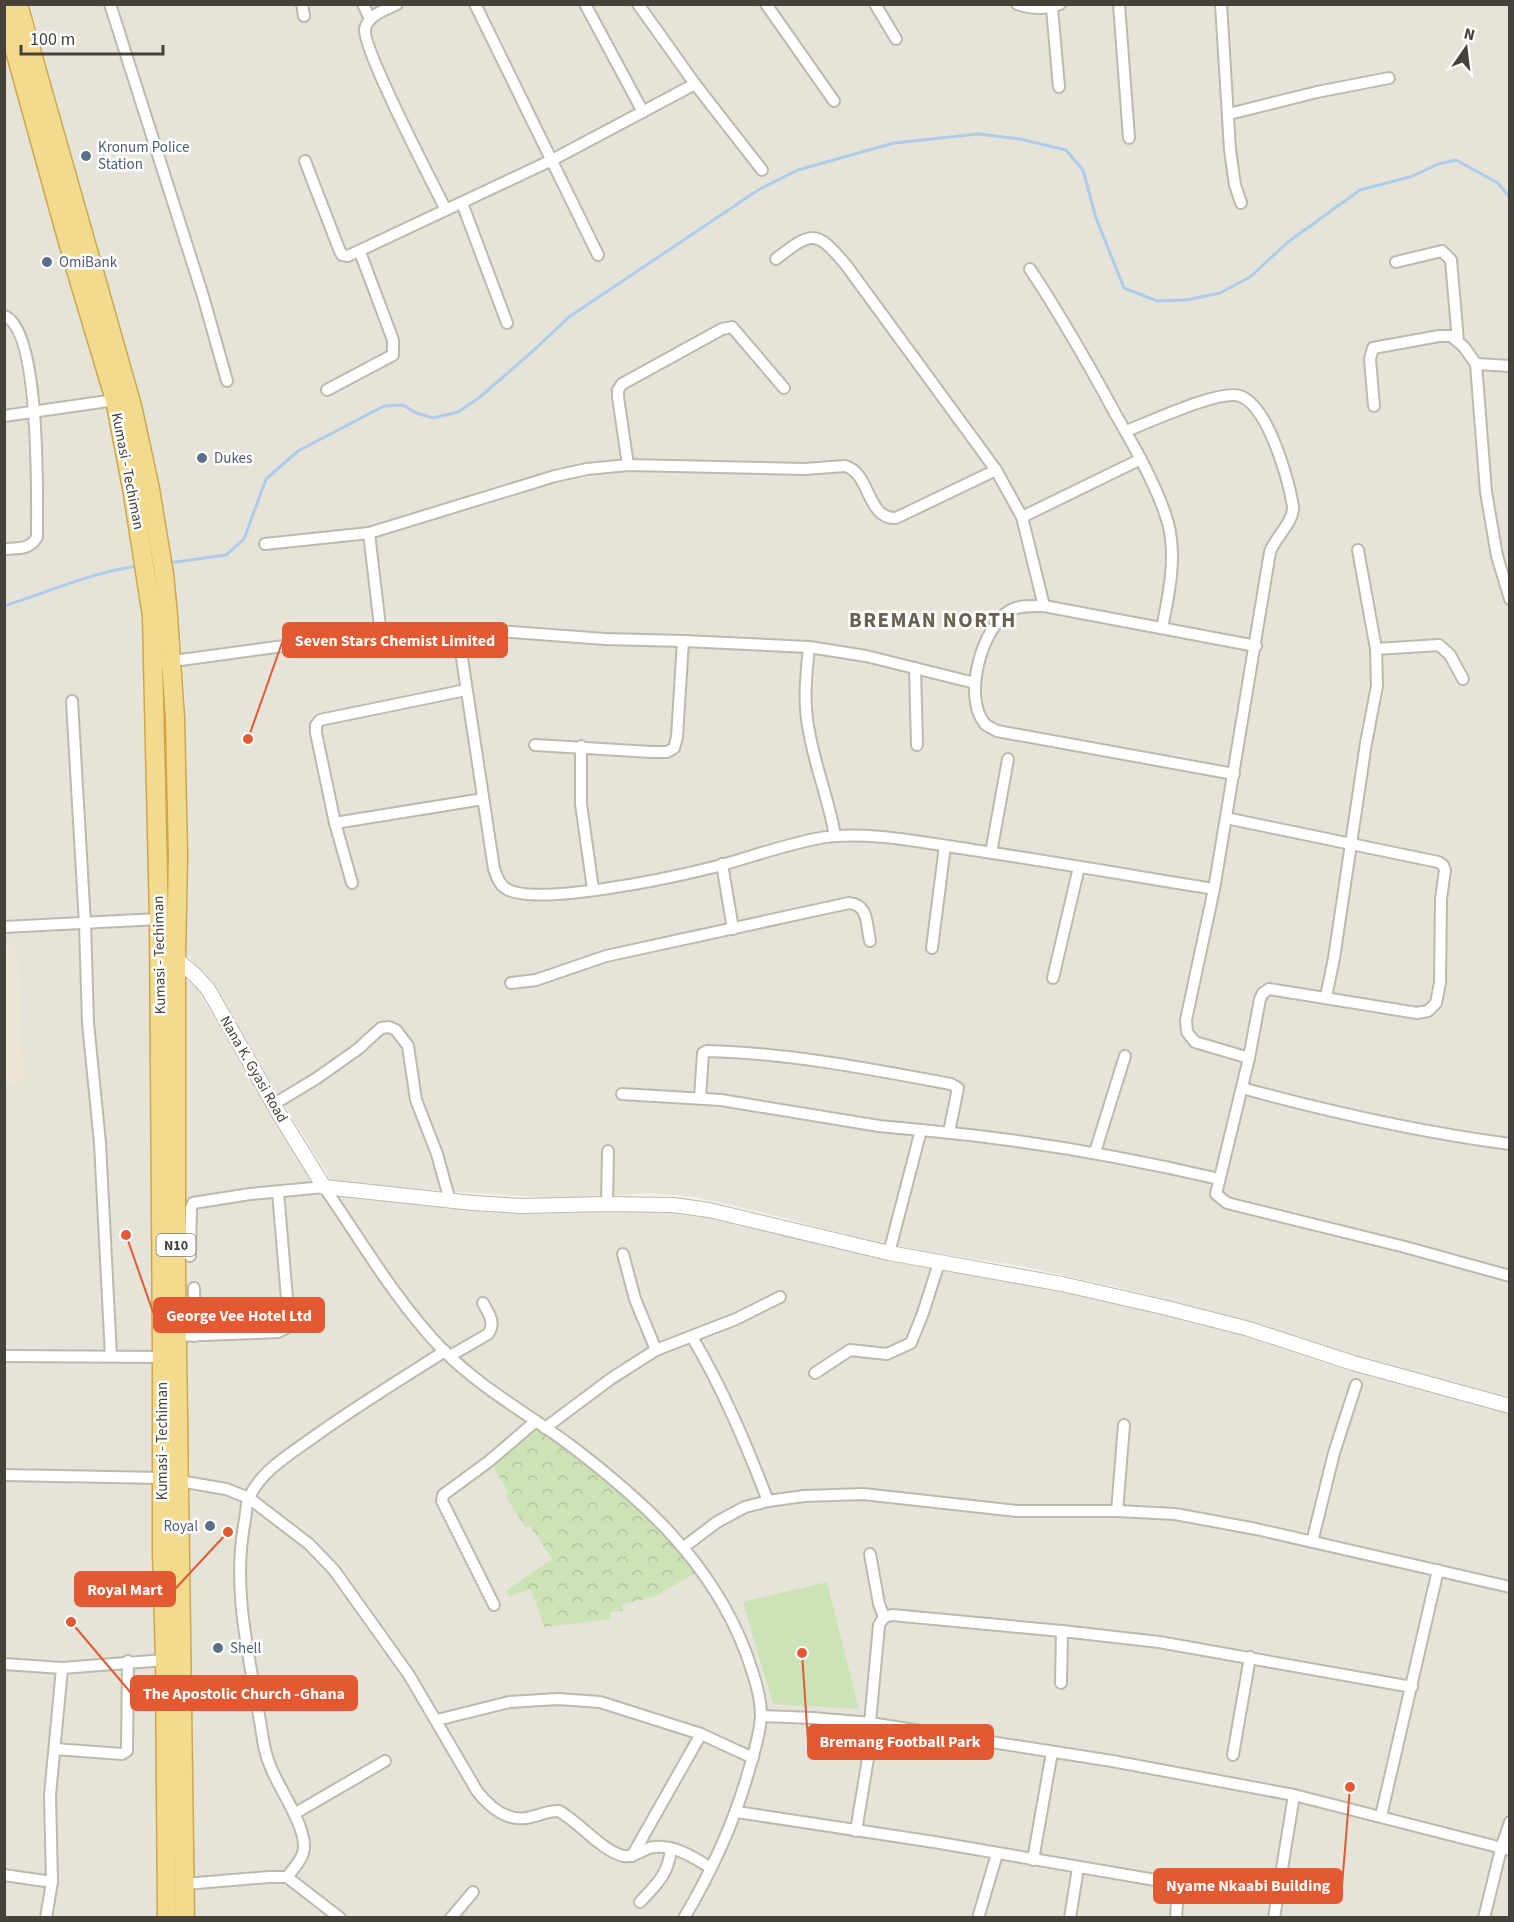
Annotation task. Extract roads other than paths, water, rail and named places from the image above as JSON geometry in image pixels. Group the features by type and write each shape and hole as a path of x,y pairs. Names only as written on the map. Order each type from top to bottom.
{"highway":[{"name":"N10","path":"18,4 132,406 150,489 152,553 163,662 175,718 178,855 176,959 186,1336 171,1479 183,1702 185,1917"},
{"name":"Kumasi - Techiman","path":"4,11 73,260 115,400 132,488 152,553"},
{"name":"Kumasi - Techiman","path":"163,662 159,919 162,1357 171,1479 162,1552 167,1917"}],"street":[{"path":"110,4 203,296 227,381"},
{"path":"302,4 304,16"},
{"path":"363,4 370,19"},
{"path":"397,4 370,19 365,28 365,38 446,210"},
{"path":"475,4 598,255"},
{"path":"585,4 643,112"},
{"path":"638,4 695,84 762,170"},
{"path":"766,4 834,101"},
{"path":"875,4 896,39"},
{"path":"1017,4 1032,8 1056,6 1059,87"},
{"path":"1119,4 1129,138"},
{"path":"1221,4 1230,150 1235,185 1241,203"},
{"path":"1229,114 1317,92 1389,78"},
{"path":"305,161 339,249 342,255 348,256 552,160 695,84"},
{"path":"462,203 507,323"},
{"path":"776,259 800,240 808,238 822,240 829,245 996,470 1022,517 1044,606"},
{"path":"1395,262 1442,251 1448,254 1451,260 1458,341"},
{"path":"327,390 393,355 393,340 360,252"},
{"path":"1030,268 1064,321 1141,459 1168,523 1172,558 1169,594 1162,628"},
{"path":"4,316 13,321 25,351 35,411 37,537 26,548 4,549"},
{"path":"628,465 618,397 621,384 722,329 732,327 784,388"},
{"path":"1374,406 1370,359 1372,348 1439,336 1451,336 1458,341 1476,364 1486,492 1497,556 1509,599"},
{"path":"1476,364 1509,366"},
{"path":"1125,431 1210,399 1230,395 1240,396 1249,402 1265,422 1281,458 1292,498 1293,514 1276,538 1270,552 1214,889 1186,1020 1187,1032 1195,1042 1249,1058"},
{"path":"4,416 115,400"},
{"path":"1022,517 1141,459"},
{"path":"265,544 369,533 555,476 587,469 628,465 805,469 844,466 851,468 858,476 881,514 887,518 896,518 996,470"},
{"path":"369,533 381,634"},
{"path":"1326,997 1377,686 1376,649 1358,550"},
{"path":"1233,774 997,731 986,724 979,712 975,682 979,658 988,635 1002,616 1013,609 1025,606 1044,606 1256,646"},
{"path":"458,632 494,869 498,881 506,889 522,894 561,894 631,884 835,836 905,840 1214,889"},
{"path":"163,662 381,634 506,632 605,639 809,647 866,656 975,682"},
{"path":"535,745 651,752 667,752 674,748 677,737 683,641"},
{"path":"1376,649 1439,645 1450,655 1464,680"},
{"path":"809,647 805,704 809,731 835,836"},
{"path":"915,668 917,745"},
{"path":"352,883 335,823 316,725 320,720 466,690"},
{"path":"72,701 85,924 88,1023 100,1143 111,1356"},
{"path":"581,746 581,804 593,889"},
{"path":"991,853 1008,759"},
{"path":"335,823 483,799"},
{"path":"1226,818 1406,855 1443,865 1445,870 1441,899 1440,983 1436,1003 1428,1011 1417,1013 1269,989 1263,993 1216,1194 1227,1203 1405,1247 1509,1276"},
{"path":"932,948 945,846"},
{"path":"722,864 733,929"},
{"path":"1053,978 1079,867"},
{"path":"511,983 536,980 606,956 849,903 857,904 863,909 870,941"},
{"path":"4,927 159,919"},
{"name":"Nana K. Gyasi Road","path":"176,959 208,989 324,1186"},
{"path":"274,1104 317,1078 358,1049 381,1028 389,1027 396,1030 408,1046 416,1100 437,1154 450,1201"},
{"path":"700,1098 703,1053 707,1051 806,1058 951,1084 958,1088 950,1132"},
{"path":"1095,1152 1125,1056"},
{"path":"1242,1088 1383,1123 1509,1144"},
{"path":"622,1094 700,1098 759,1105 879,1126 1030,1142 1138,1160 1219,1179"},
{"path":"889,1253 921,1130"},
{"path":"607,1203 608,1151"},
{"path":"324,1186 389,1281 447,1353 498,1394 571,1446 661,1522 684,1547 713,1585 735,1624 752,1669 761,1716 753,1758 737,1812 711,1868 684,1917"},
{"path":"190,1256 190,1208 193,1203 324,1186 450,1201 522,1206 607,1203 673,1205 709,1210 889,1253 1062,1284 1167,1308 1249,1329 1353,1363 1509,1406"},
{"path":"194,1288 186,1336 278,1332 286,1328 289,1316 278,1192"},
{"path":"623,1254 635,1299 656,1350"},
{"path":"815,1373 850,1350 887,1354 911,1342 939,1263"},
{"path":"545,1428 612,1378 656,1350 736,1319 780,1297"},
{"path":"287,1877 300,1860 304,1845 294,1814 271,1768 264,1748 240,1592 240,1545 249,1498 257,1485 279,1462 358,1405 447,1353 488,1334 492,1324 483,1303"},
{"path":"692,1337 721,1388 768,1501"},
{"path":"4,1356 162,1357"},
{"path":"1312,1542 1334,1453 1356,1385"},
{"path":"494,1605 442,1501 443,1496 536,1421"},
{"path":"1117,1511 1124,1425"},
{"path":"4,1475 171,1479 226,1490 249,1498 309,1544 334,1570 409,1675 477,1791 495,1810 518,1818 553,1810 559,1811 618,1854 632,1857 655,1847 671,1849 684,1853 711,1868"},
{"path":"684,1547 717,1522 745,1508 768,1501 804,1496 863,1494 1017,1511 1117,1511 1175,1514 1312,1542 1509,1587"},
{"path":"870,1554 879,1604 884,1617"},
{"path":"1381,1816 1438,1570"},
{"path":"856,1831 872,1734 870,1723 879,1625 884,1617 892,1615 1062,1630 1159,1642 1412,1687"},
{"path":"1061,1683 1062,1630"},
{"path":"1233,1755 1250,1658"},
{"path":"4,1664 62,1668 128,1661 165,1660"},
{"path":"55,1749 122,1754 128,1751 128,1661"},
{"path":"46,1917 52,1882 50,1795 62,1668"},
{"path":"437,1720 509,1702 558,1700 600,1702 701,1734 753,1758"},
{"path":"761,1716 870,1723 1112,1761 1293,1796 1381,1816 1505,1850"},
{"path":"632,1857 701,1734"},
{"path":"1033,1860 1052,1752"},
{"path":"294,1814 385,1761"},
{"path":"1274,1917 1293,1796"},
{"path":"737,1812 1173,1883 1178,1887 1179,1892 1176,1917"},
{"path":"1484,1917 1505,1850 1509,1822"},
{"path":"640,1902 665,1873 671,1849"},
{"path":"978,1917 997,1854"},
{"path":"1070,1917 1078,1868"},
{"path":"4,1875 52,1882"},
{"path":"185,1884 287,1877 340,1917"},
{"path":"451,1917 473,1892"}],"waterway":[{"path":"169,563 226,555 244,539 266,479 298,451 384,406 403,405 416,413 433,418 458,412 480,397 569,317 758,190 798,170 894,143 978,134 1020,139 1066,150 1083,170 1096,218 1124,288 1157,301 1186,300 1220,293 1250,277 1288,242 1360,190 1413,176 1438,164 1456,160 1498,183 1510,198"},
{"path":"4,606 87,578 138,566"}],"place":[{"name":"Kronum Police Station","path":"86,156"},
{"name":"OmiBank","path":"47,262"},
{"name":"Dukes","path":"202,458"},
{"name":"Seven Stars Chemist Limited","path":"248,739"},
{"name":"George Vee Hotel Ltd","path":"126,1235"},
{"name":"Royal","path":"210,1526"},
{"name":"Royal Mart","path":"228,1532"},
{"name":"The Apostolic Church -Ghana","path":"71,1622"},
{"name":"Shell","path":"218,1648"},
{"name":"Bremang Football Park","path":"802,1653"},
{"name":"Nyame Nkaabi Building","path":"1350,1787"}],"district":[{"name":"BREMAN NORTH","path":"933,620"}]}
